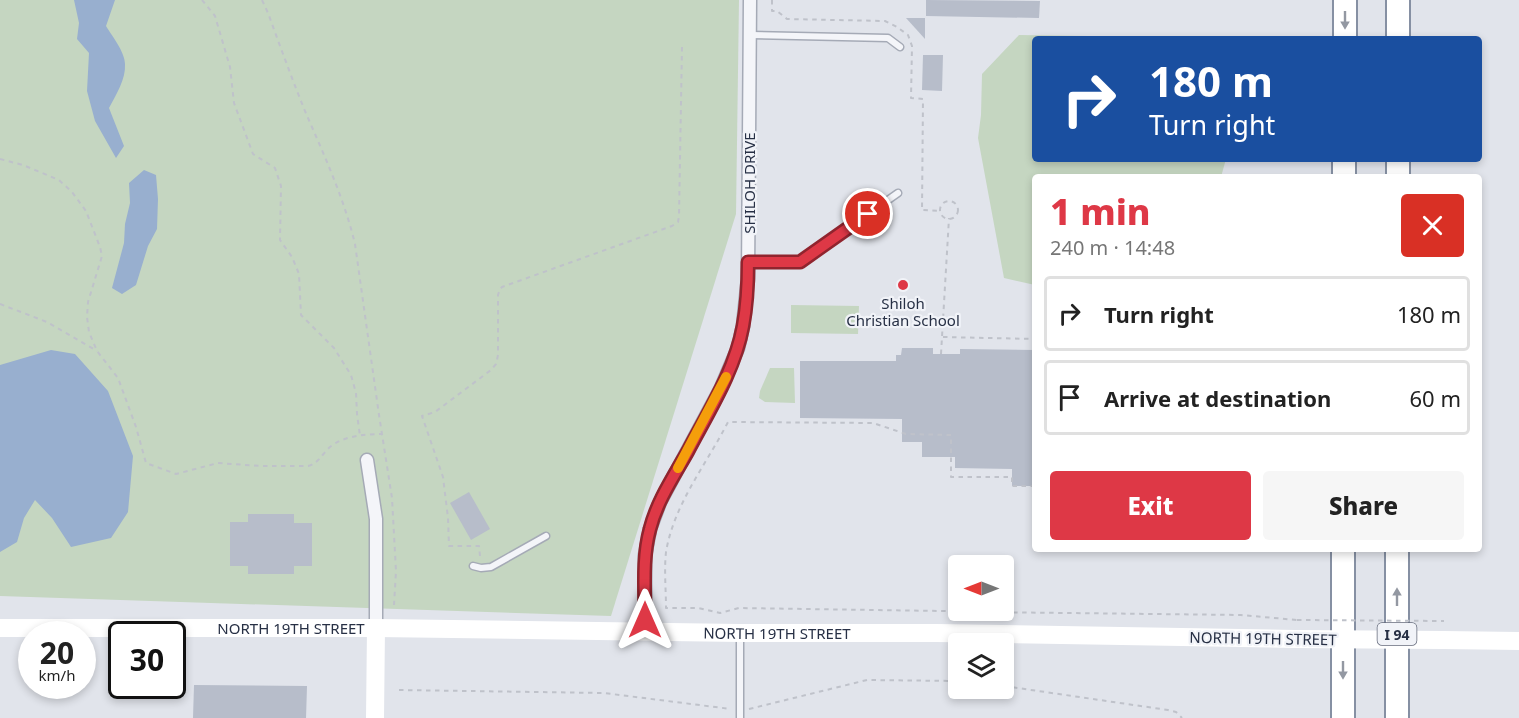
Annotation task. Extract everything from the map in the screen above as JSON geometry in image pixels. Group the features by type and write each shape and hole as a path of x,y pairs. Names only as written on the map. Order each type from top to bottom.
{"highway":[{"path":"1345,0 1345,36"},
{"path":"1398,0 1398,36"},
{"path":"1343,552 1343,718"},
{"name":"I 94","path":"1397,552 1397,718"}],"street":[{"name":"SHILOH DRIVE","path":"645,632 645,555 650,529 660,501 721,388 738,348 743,326 748,262 750,0"},
{"path":"367,460 376,519 375,718"},
{"name":"NORTH 19TH STREET","path":"0,628 376,628 1519,641"}],"lane":[{"path":"750,35 888,38 900,47"},
{"path":"748,262 800,262 898,193"},
{"path":"473,566 491,567 546,536"},
{"path":"740,633 741,718"}],"path":[{"path":"202,0 215,16 230,67 234,103 253,154 275,168 281,186 280,240 292,257 299,274 301,315 334,348 351,375 356,393 360,436"},
{"path":"262,0 349,220 358,267 394,515 396,571 394,605"},
{"path":"772,0 772,11 777,11 787,19 885,21 908,35 912,46 911,98 923,99 922,210 940,211"},
{"path":"481,568 479,546 449,546 443,477 422,416 435,412 496,364 498,295 502,287 678,222 682,46"},
{"path":"0,159 23,165 59,180 72,192 86,211 102,256 88,302 89,332 97,351 118,378 146,463 176,474 218,463 261,466 312,465 331,446 340,441 382,434"},
{"path":"940,211 946,201 955,202 958,213 949,219"},
{"path":"940,211 949,219"},
{"path":"941,354 949,219"},
{"path":"0,304 58,327 97,351"},
{"path":"943,337 1032,339"},
{"path":"1032,486 1012,486 1012,477 951,477 951,435 906,434 873,423 728,422 682,502 670,531 666,555 666,608 698,608 720,613 738,608 1247,615 1297,620 1444,621"},
{"path":"399,690 603,693 752,709 867,680 948,681"},
{"path":"1014,687 1168,710 1176,712 1182,718"}],"green space":[{"path":"0,0 739,0 736,214 611,616 0,596"},
{"path":"1019,35 1088,36 1032,36 1032,162 1225,162 1222,174 1032,174 1032,284 1004,278 978,138 982,74"},
{"path":"791,305 859,306 858,334 791,333"},
{"path":"770,368 794,368 795,403 765,402 759,398"}],"water":[{"path":"74,0 115,0 106,26 121,49 125,64 122,81 109,108 124,146 116,158 95,121 87,91 89,53 77,39 79,23"},
{"path":"144,170 156,175 157,229 148,246 136,285 122,294 112,288 124,243 125,224 130,203 129,183"},
{"path":"51,350 75,354 108,391 133,456 128,512 111,538 71,547 52,518 35,500 24,518 17,542 0,552 0,365"}],"building":[{"path":"926,0 1040,1 1039,18 926,16"},
{"path":"906,18 925,18 925,39"},
{"path":"923,55 943,55 942,91 922,90"},
{"path":"902,348 933,348 933,354 960,354 960,349 1032,350 1032,486 1012,486 1012,469 955,468 955,457 922,457 922,442 902,442 902,419 800,418 800,361 896,361 896,355 901,355"},
{"path":"469,492 490,529 471,540 450,503"},
{"path":"248,514 294,514 294,523 312,523 312,566 294,566 294,574 248,574 248,566 230,566 230,522 248,522"},
{"path":"194,685 307,686 306,718 193,718"}],"slow traffic":[{"path":"678,468 726,377"}],"place":[{"name":"Shiloh Christian School","path":"903,285"}],"route":[{"path":"645,620 645,555 650,529 660,501 721,388 738,348 746,302 748,262 800,262 868,214"}]}
